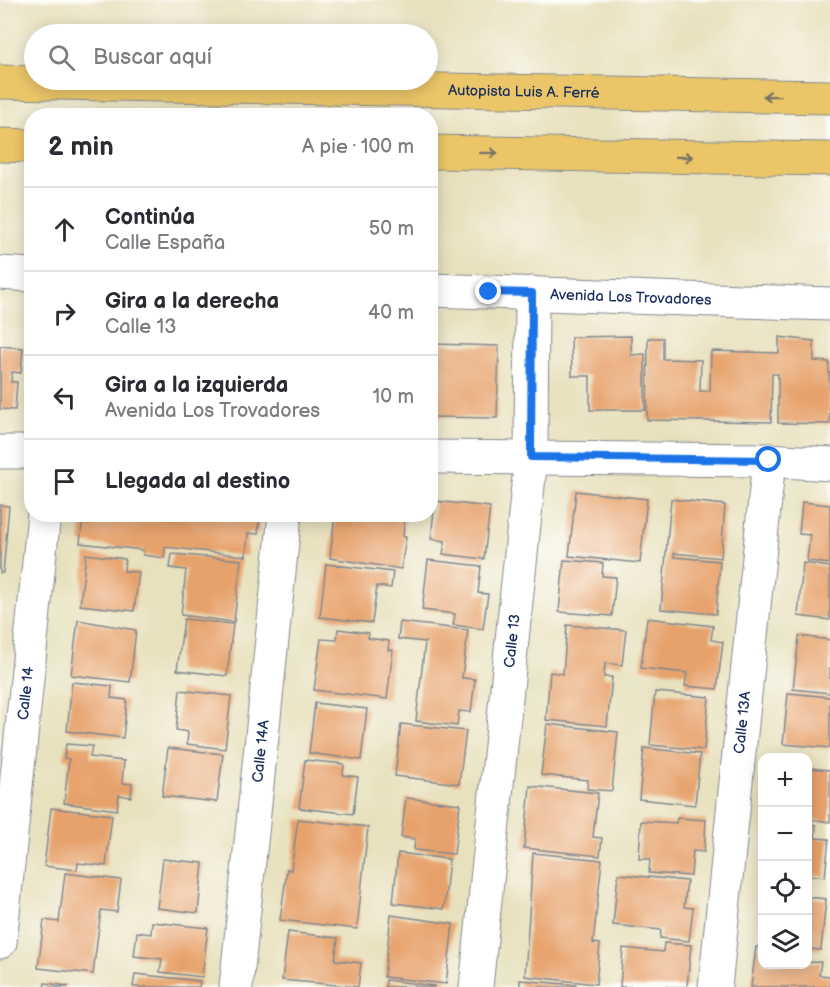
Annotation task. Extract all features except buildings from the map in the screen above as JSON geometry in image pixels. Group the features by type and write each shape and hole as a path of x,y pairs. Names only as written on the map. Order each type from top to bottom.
{"highway":[{"name":"Autopista Luis A. Ferré","path":"0,82 24,82"},
{"name":"Autopista Luis A. Ferré","path":"438,90 830,97"},
{"path":"0,146 24,146"},
{"path":"438,152 830,159"}],"street":[{"path":"0,273 24,274"},
{"name":"Avenida Los Trovadores","path":"438,291 830,304"},
{"name":"Calle 13","path":"476,987 531,457 532,293"},
{"path":"0,452 24,452"},
{"path":"438,457 769,460 830,464"},
{"name":"Calle 13A","path":"715,987 769,460"},
{"name":"Calle 14","path":"0,942 43,522"},
{"name":"Calle 14A","path":"236,987 284,522"}],"route":[{"path":"489,292 532,293 531,457 769,460"}]}
